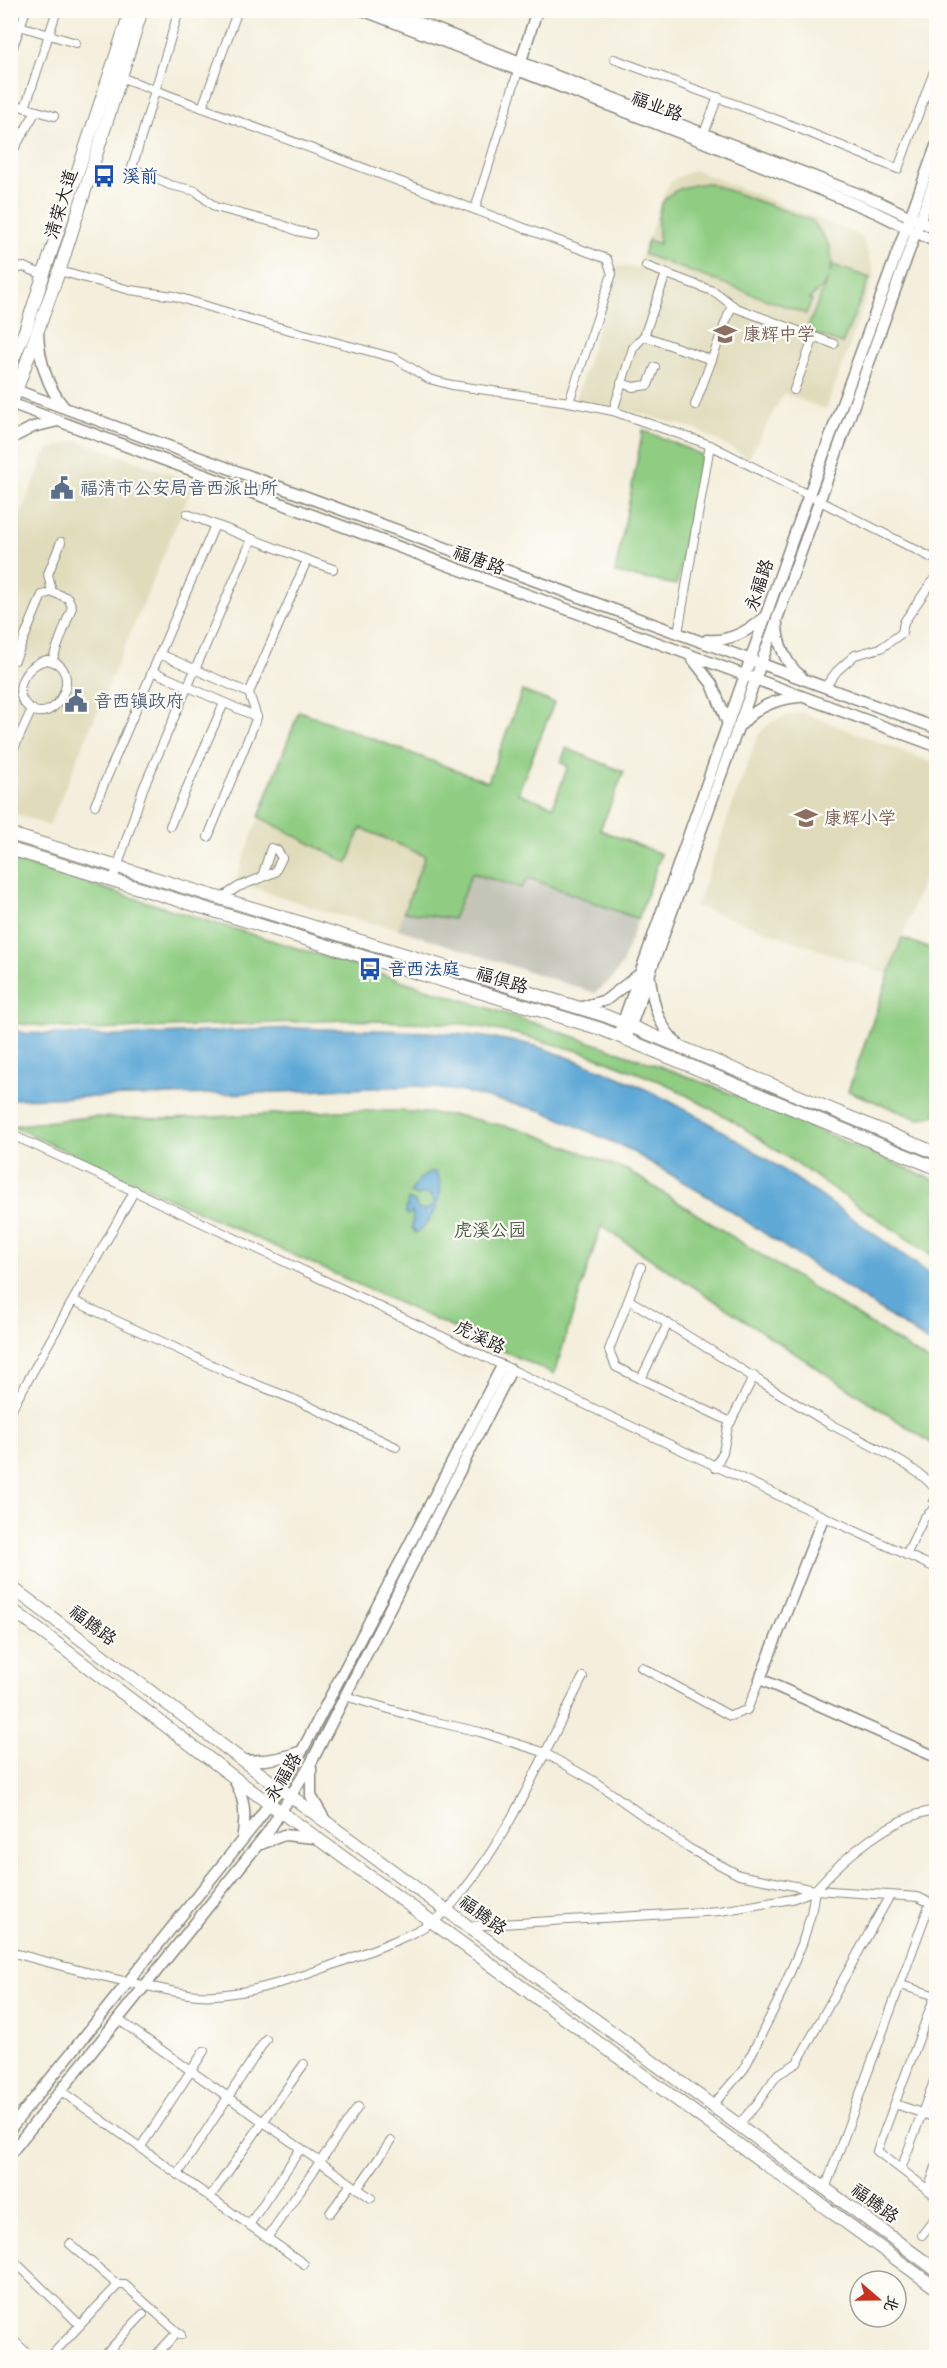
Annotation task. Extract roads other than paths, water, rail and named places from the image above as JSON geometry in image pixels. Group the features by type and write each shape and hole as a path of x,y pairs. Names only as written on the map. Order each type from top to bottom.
{"main road":[{"name":"清荣大道","path":"10,367 26,328 131,10"},
{"name":"清荣大道","path":"11,405 14,389 38,332 59,271 142,10"},
{"name":"福俱路","path":"10,834 579,1008 627,1025 936,1153"},
{"name":"福俱路","path":"10,849 590,1026 936,1168"},
{"name":"福腾路","path":"10,1586 291,1797 936,2271"},
{"name":"福腾路","path":"10,1608 281,1812 936,2288"}],"street":[{"path":"10,55 26,10"},
{"path":"25,108 57,10"},
{"path":"179,10 132,168 170,185 196,191 215,207 312,234"},
{"path":"202,108 238,10"},
{"name":"福业路","path":"362,10 520,65"},
{"name":"福业路","path":"387,10 703,137 879,202 936,229"},
{"path":"475,209 537,10"},
{"path":"10,23 76,44"},
{"path":"614,59 718,97 898,169 936,66"},
{"path":"120,77 607,258 612,274 569,402"},
{"path":"703,137 718,97"},
{"path":"10,103 54,116"},
{"path":"10,156 36,111"},
{"name":"福业路","path":"703,137 875,212 936,242"},
{"name":"永福路","path":"622,1038 750,678 777,619 819,501 916,219 936,146"},
{"name":"永福路","path":"916,219 936,176"},
{"name":"永福路","path":"756,662 766,615 808,496 912,230"},
{"path":"646,266 715,292 732,305 834,344"},
{"path":"10,270 24,267 39,273 46,267"},
{"path":"59,271 130,290 174,296 252,320 395,358 429,379 452,386 569,402 613,411 710,445 936,560"},
{"path":"613,411 633,348 644,336 666,274"},
{"path":"695,405 732,305"},
{"path":"10,355 26,328"},
{"path":"38,332 41,359 50,386 64,408"},
{"path":"644,336 712,360"},
{"path":"794,390 814,337"},
{"path":"621,384 633,387 648,385 655,367"},
{"name":"福唐路","path":"14,389 936,728"},
{"name":"福唐路","path":"11,405 936,746"},
{"path":"10,439 33,427 59,421"},
{"path":"678,633 710,445"},
{"path":"187,514 333,569"},
{"path":"95,805 215,525"},
{"path":"113,880 143,789 252,539"},
{"path":"52,592 48,574 61,542"},
{"path":"208,837 257,717 249,693 307,560"},
{"path":"825,687 837,671 855,656 881,648 902,633 904,622 936,576"},
{"path":"31,666 13,659 42,595 52,592 68,598 72,607 52,661"},
{"path":"695,639 714,641 727,639 755,625 766,615"},
{"path":"777,619 777,631 789,663 797,673 809,681"},
{"path":"160,654 249,693"},
{"path":"688,655 712,684 733,726 775,702 802,697"},
{"path":"40,661 52,661 64,672 66,684 62,698 52,709 45,711 32,709 24,703 21,684 31,666 40,661"},
{"path":"152,671 257,717"},
{"path":"170,826 224,703"},
{"path":"10,757 32,709"},
{"path":"221,898 238,887 262,877"},
{"path":"579,1008 606,1000 645,974 659,1021 665,1032 683,1048"},
{"name":"虎溪路","path":"10,1134 135,1190 715,1468 936,1568"},
{"path":"10,1412 135,1190"},
{"path":"641,1267 609,1350 616,1367 731,1422"},
{"path":"629,1300 828,1423 911,1469 936,1491"},
{"path":"74,1302 396,1447"},
{"path":"641,1379 668,1323"},
{"name":"永福路","path":"10,2154 256,1847 291,1797 345,1696 507,1368"},
{"name":"永福路","path":"10,2129 129,1983 280,1788 507,1368"},
{"path":"715,1468 723,1452 731,1422 754,1376"},
{"path":"906,1555 924,1518 936,1508 933,1502 936,1497"},
{"path":"641,1667 730,1716 747,1710 823,1518"},
{"path":"10,1952 129,1983 213,1995 245,1991 342,1961 397,1940 446,1911 486,1859 514,1814 543,1752 583,1677"},
{"path":"760,1679 936,1757"},
{"path":"345,1696 423,1719 480,1732 543,1752 594,1781 690,1849 739,1875 815,1890 918,1897 930,1903 825,2189"},
{"path":"242,1760 268,1761 302,1750"},
{"path":"311,1763 311,1796 327,1823"},
{"path":"231,1775 240,1788 245,1806 242,1840"},
{"path":"468,1926 720,1911 792,1899 815,1890 832,1870 903,1819 936,1810"},
{"path":"256,1847 270,1839 284,1835 317,1838"},
{"path":"712,2106 744,2069 778,2001 802,1944 815,1890"},
{"path":"738,2125 756,2105 777,2075 797,2063 890,1895"},
{"path":"901,1985 936,1994 877,2151 936,2196"},
{"path":"119,2020 370,2198"},
{"path":"178,2174 266,2039"},
{"path":"140,2148 204,2051"},
{"path":"210,2197 304,2064"},
{"path":"901,2169 936,2076"},
{"path":"61,2091 304,2264"},
{"path":"895,2104 936,2118"},
{"path":"267,2238 358,2107"},
{"path":"330,2213 391,2141"},
{"path":"249,2225 301,2148"},
{"path":"928,2190 936,2167"},
{"path":"922,2235 936,2217"},
{"path":"70,2244 118,2285 125,2285 177,2336 153,2358"},
{"path":"10,2257 80,2325"},
{"path":"49,2358 118,2285"},
{"path":"102,2358 143,2314"},
{"path":"10,2337 32,2358"}],"water":[{"path":"296,1028 438,1033 523,1043 549,1050 624,1079 672,1102 763,1156 936,1278 936,1347 717,1202 626,1148 543,1111 459,1091 417,1086 257,1093 11,1099 11,1029 25,1033 116,1036"},
{"path":"430,1172 435,1172 439,1179 440,1196 428,1222 416,1233 412,1228 413,1212 408,1215 406,1213 408,1199 415,1202 417,1208 423,1211 433,1206 434,1199 428,1194 418,1196 410,1193 420,1179"}],"place":[{"name":"溪前","path":"104,176"},
{"name":"康辉中学","path":"725,334"},
{"name":"福清市公安局音西派出所","path":"62,488"},
{"name":"音西镇政府","path":"76,701"},
{"name":"康辉小学","path":"806,818"},
{"name":"音西法庭","path":"370,969"}],"park label":[{"name":"虎溪公园","path":"490,1230"}]}
